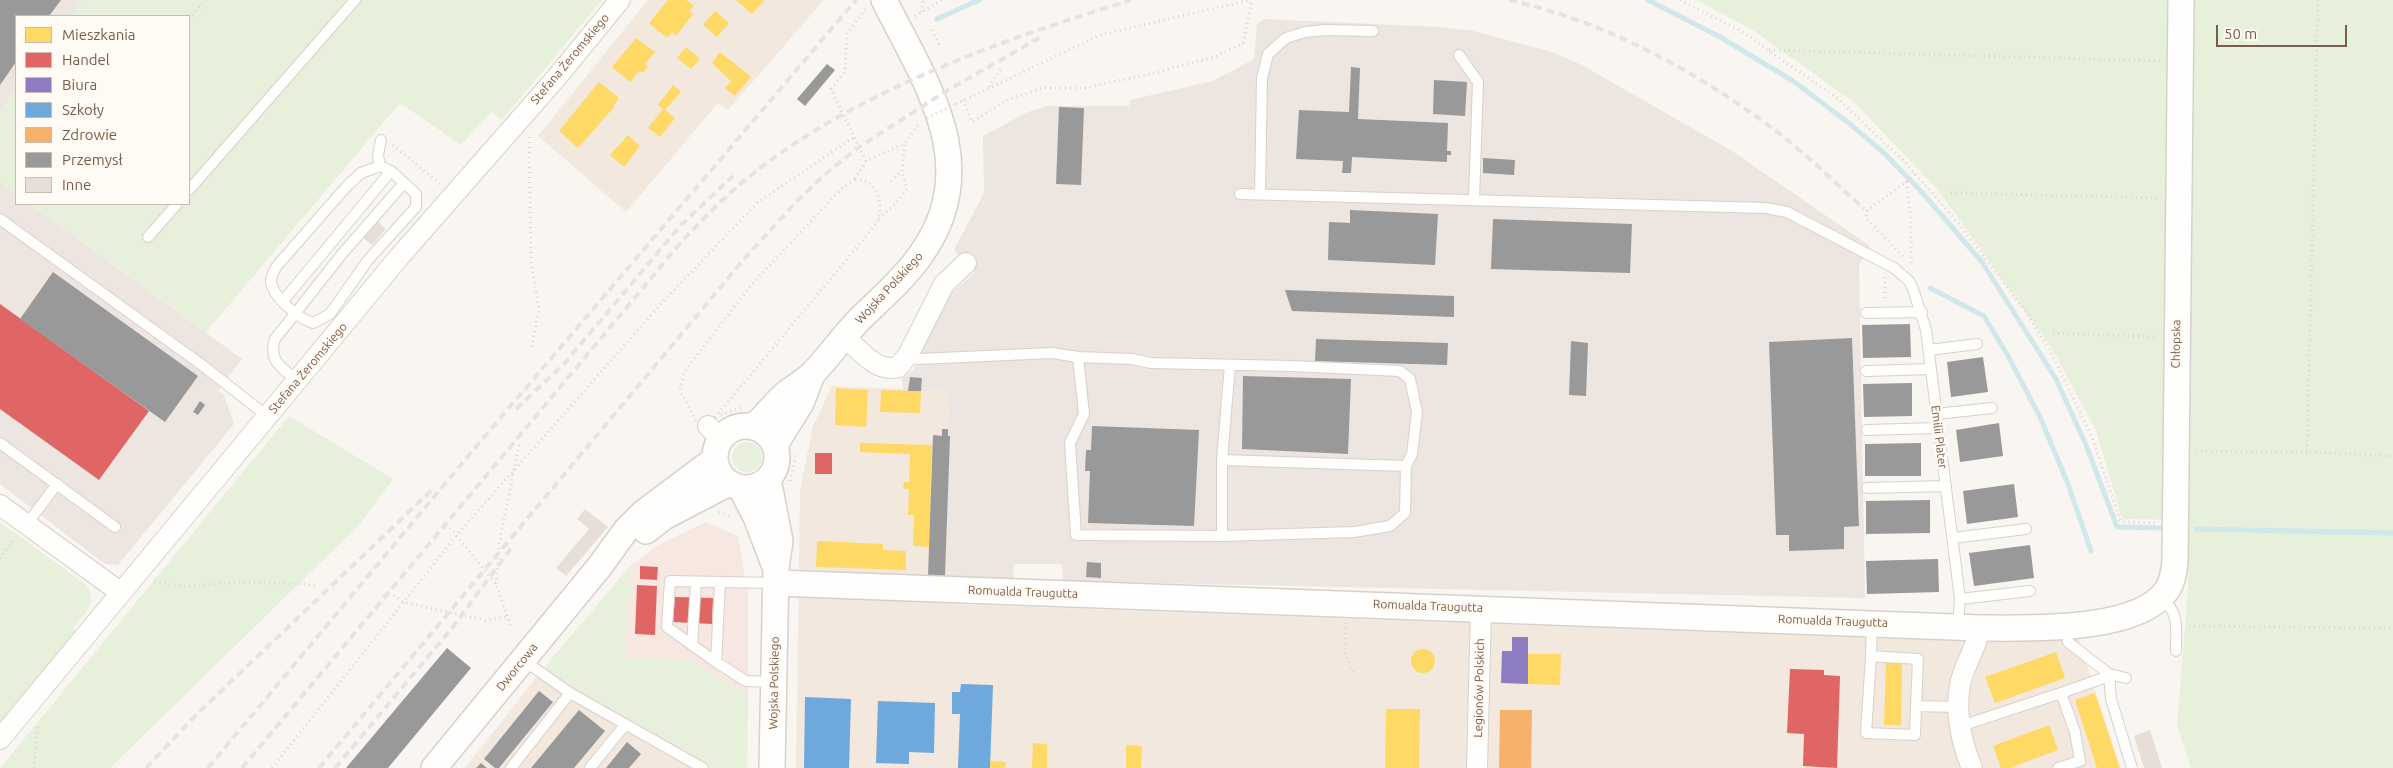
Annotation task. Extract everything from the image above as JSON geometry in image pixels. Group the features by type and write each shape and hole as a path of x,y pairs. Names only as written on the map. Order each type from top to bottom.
{"street":[{"name":"Stefana Żeromskiego","path":"0,740 120,592 297,380 620,0"},
{"name":"Wojska Polskiego","path":"753,427 787,393 812,374 844,336 920,257 937,230 946,206 950,168 945,130 884,0"},
{"name":"Chłopska","path":"2161,596 2170,584 2174,572 2176,523 2176,338 2181,0"},
{"path":"844,336 882,367 888,369 898,367 908,355 944,284 966,263"},
{"name":"Wojska Polskiego","path":"775,445 801,403 812,374"},
{"path":"753,427 763,431 775,445 777,464 768,479 760,485 735,485 722,476 715,441 735,428 753,427"},
{"name":"Dworcowa","path":"434,768 600,566 626,530 715,441"},
{"name":"Wojska Polskiego","path":"768,479 780,541 776,576 772,768"},
{"name":"Wojska Polskiego","path":"735,485 756,517 776,576"},
{"name":"Dworcowa","path":"600,566 664,518 735,485"},
{"path":"0,504 120,592"},
{"name":"Romualda Traugutta","path":"776,576 1348,604 1481,608 1693,622 1839,627 1872,623 1969,627 2073,626"},
{"path":"2073,626 2126,615 2161,596"},
{"name":"Legionów Polskich","path":"1477,768 1481,608"},
{"name":"Emilii Plater","path":"1969,627 1977,646 1960,683 1960,717 1972,768"}],"lane":[{"path":"190,189 354,0"},
{"path":"1260,194 1262,78 1268,54 1286,38 1306,32 1326,30 1373,31"},
{"path":"1459,55 1478,82 1474,200"},
{"path":"380,166 378,155 385,141"},
{"path":"380,166 391,171 416,194 414,212 368,260 330,314 313,323 302,320 273,289 272,276 279,263 346,187 361,173 380,166"},
{"path":"283,301 391,171"},
{"path":"297,380 276,362 271,350 275,338 296,314 302,301 404,183"},
{"path":"1240,194 1766,208 1787,212 1884,262 1909,281"},
{"path":"148,237 176,205"},
{"path":"0,219 202,365 267,416"},
{"name":"Emilii Plater","path":"1909,281 1922,312 1929,350 1960,599 1969,627"},
{"path":"1866,313 1922,312"},
{"path":"1929,350 1978,344"},
{"path":"908,355 918,360 1052,352 1078,358 1132,359 1151,363 1400,371 1410,379 1417,412 1412,454 1406,466 1405,513 1390,526 1354,532 1222,536 1076,535 1070,442 1084,414 1078,358"},
{"path":"1222,536 1222,460 1230,365"},
{"path":"1866,372 1931,369"},
{"path":"1936,414 1992,408"},
{"path":"1867,430 1938,428"},
{"path":"0,443 115,527"},
{"path":"1222,460 1406,466"},
{"path":"27,524 56,484"},
{"path":"1867,488 1946,486"},
{"path":"1953,538 2026,529"},
{"path":"774,682 746,682 667,627 670,581 720,583 776,576"},
{"path":"692,645 696,582"},
{"path":"716,662 720,583"},
{"path":"1960,599 2030,591"},
{"path":"2161,596 2174,612 2176,651"},
{"path":"1871,656 1918,659 1915,735 1866,733 1872,623"},
{"path":"2073,626 2068,642 2109,674 2126,678"},
{"path":"522,660 570,693 704,768"},
{"path":"1916,706 1960,717 2061,693 2101,680 2109,674"},
{"path":"2109,674 2111,699 2132,768"},
{"path":"511,768 570,693"},
{"path":"2058,768 2081,764 2075,732 2061,693"},
{"path":"590,768 625,725"}],"path":[{"path":"190,18 206,0"},
{"path":"924,0 921,13 943,0"},
{"path":"905,142 902,171 907,189 898,201 878,220 715,441 696,420 680,390 684,372 752,284 841,189 855,180 866,161 905,142 920,122 927,118 963,100 989,87 1100,35 1251,0 1243,44 1214,57 1085,88 1042,88 1005,101 972,122 963,100"},
{"path":"1680,0 1741,31 1838,99 1915,173 1970,239 2026,312 2053,356 2092,437 2120,520 2122,522 2176,523"},
{"path":"2308,452 2318,0"},
{"path":"866,161 832,88 845,72 847,34 871,1"},
{"path":"932,30 940,46"},
{"path":"1768,50 2180,62"},
{"path":"989,87 1001,68"},
{"path":"529,128 531,262 540,309 531,350"},
{"path":"272,768 456,536 660,304 757,203 854,137"},
{"path":"385,141 453,195"},
{"path":"892,181 902,171"},
{"path":"1911,264 1866,218 1867,210 1906,182 1915,173"},
{"path":"855,180 866,180 874,187 879,200 880,212 878,220"},
{"path":"1906,182 1910,219 1911,264 1909,281"},
{"path":"1951,193 2178,199"},
{"path":"1884,262 1885,300 1888,313"},
{"path":"2053,332 2176,338"},
{"path":"496,584 499,544 519,445"},
{"path":"2175,451 2308,452 2393,456"},
{"path":"712,509 738,520"},
{"path":"450,528 496,584 510,626"},
{"path":"0,558 10,545"},
{"path":"150,578 161,583 189,586 242,582 316,585"},
{"path":"394,595 403,602 485,620 507,617"},
{"path":"1348,604 1345,655 1355,675"},
{"path":"2176,626 2393,628"},
{"path":"34,768 38,720"}],"shaded area":[{"path":"0,0 83,0 72,15 15,15 15,90 0,111"},
{"path":"648,0 824,0 728,110 718,103 626,212 538,136"},
{"path":"1264,19 1440,27 1473,31 1552,52 1582,65 1732,151 1870,246 1859,265 1865,598 1063,581 1062,564 1014,564 1013,581 947,577 949,391 903,390 902,378 913,370 949,295 975,272 954,250 984,193 983,136 1028,112 1048,106 1129,106 1130,100 1213,81 1254,59 1257,24"},
{"path":"0,182 15,193 15,205 31,205 242,359 218,391 224,395 234,424 118,565 105,564 0,484"},
{"path":"832,386 949,391 948,604 1903,639 2077,634 2120,768 796,768 800,490 813,426"},
{"path":"706,522 738,536 748,594 748,696 689,660 625,657 630,566 659,545"},
{"path":"543,669 716,768 465,768"}],"green space":[{"path":"83,0 602,0 502,120 491,112 461,145 400,103 206,332 31,205 190,205 190,15 72,15"},
{"path":"1696,0 2393,0 2393,768 2191,768 2177,726 2188,589 2189,520 2122,519 2096,430 2051,347 1938,190 1855,103 1753,30"},
{"path":"15,90 15,193 0,182 0,111"},
{"path":"289,416 393,479 359,525 110,768 0,768"},
{"path":"747,442 757,447 762,457 757,467 747,472 737,467 732,457 737,447"},
{"path":"0,522 85,584 91,596 91,602 82,618 73,628 77,632 0,727"},
{"path":"630,566 625,657 689,660 748,696 747,768 716,768 543,669"}],"building: Mieszkania":[{"path":"668,0 686,0 694,6 689,11 693,14 676,36 672,32 667,38 649,23"},
{"path":"736,0 763,0 764,1 752,14"},
{"path":"715,11 729,23 717,37 703,25"},
{"path":"636,38 655,52 645,64 648,67 642,73 639,71 630,82 612,67"},
{"path":"686,47 700,59 691,69 677,58"},
{"path":"720,52 751,77 735,96 725,88 731,81 712,63"},
{"path":"599,82 619,98 615,106 578,148 559,131"},
{"path":"673,85 681,92 665,110 675,118 660,137 648,128 663,109 658,105"},
{"path":"628,135 640,146 624,167 610,155"},
{"path":"836,388 868,390 866,427 835,425"},
{"path":"881,390 921,391 920,413 880,412"},
{"path":"860,443 932,445 929,547 913,546 914,515 908,515 909,489 903,489 904,482 909,482 910,454 860,452"},
{"path":"817,541 883,544 883,550 906,551 906,570 816,567"},
{"path":"1423,649 1431,653 1435,661 1431,669 1423,673 1415,669 1411,661 1415,653"},
{"path":"2056,652 2065,678 1995,703 1985,677"},
{"path":"1528,654 1561,654 1560,685 1528,684"},
{"path":"1886,663 1902,663 1901,725 1884,725"},
{"path":"2095,693 2120,768 2097,768 2075,700"},
{"path":"1386,709 1420,709 1419,768 1385,768"},
{"path":"2049,725 2058,750 2010,768 2001,768 1993,746"},
{"path":"1033,743 1047,744 1047,768 1032,768"},
{"path":"1126,745 1142,746 1141,768 1126,768"},
{"path":"990,761 1006,762 1005,768 990,768"}],"building: Handel":[{"path":"0,304 149,411 99,480 0,409"},
{"path":"815,453 832,453 832,474 815,474"},
{"path":"640,566 658,567 657,580 640,579"},
{"path":"637,585 657,586 655,635 635,634"},
{"path":"675,597 713,598 712,624 673,622"},
{"path":"1790,669 1824,670 1824,675 1840,676 1837,768 1803,766 1804,734 1787,733"}],"building: Biura":[{"path":"1512,637 1528,637 1528,684 1501,683 1502,651 1512,651"}],"building: Szkoły":[{"path":"961,684 993,685 990,768 958,768 960,714 952,714 952,692 960,692"},
{"path":"805,697 851,699 849,768 804,768"},
{"path":"878,701 935,703 934,753 909,752 909,764 876,763"}],"building: Zdrowie":[{"path":"1500,710 1532,710 1531,768 1499,768"}],"building: Przemysł":[{"path":"0,0 61,0 50,15 15,15 15,63 0,85"},
{"path":"827,64 835,70 805,106 797,99"},
{"path":"1351,67 1360,68 1358,119 1448,123 1447,151 1451,151 1451,155 1447,155 1447,162 1352,157 1351,173 1342,173 1343,161 1296,159 1299,110 1349,112"},
{"path":"1434,80 1467,82 1465,116 1433,114"},
{"path":"1059,107 1084,108 1081,185 1056,184"},
{"path":"1483,158 1515,160 1514,175 1483,173"},
{"path":"1350,210 1438,214 1435,265 1328,260 1329,222 1350,223"},
{"path":"1493,219 1632,224 1630,273 1491,269"},
{"path":"53,272 198,376 165,422 20,319"},
{"path":"1285,290 1454,296 1454,317 1292,311"},
{"path":"1910,324 1911,357 1863,358 1862,325"},
{"path":"1852,338 1859,526 1844,527 1844,549 1789,551 1789,535 1776,535 1769,342"},
{"path":"1316,339 1448,343 1447,365 1315,361"},
{"path":"1571,341 1588,343 1586,396 1569,395"},
{"path":"1983,357 1988,392 1951,397 1947,362"},
{"path":"1243,376 1351,379 1348,454 1242,449"},
{"path":"910,377 922,378 921,391 908,391"},
{"path":"1912,383 1912,416 1864,417 1863,384"},
{"path":"200,401 205,405 198,415 193,412"},
{"path":"1999,423 2003,456 1960,462 1956,430"},
{"path":"1092,426 1199,430 1194,526 1088,523 1090,471 1085,471 1086,450 1091,450"},
{"path":"942,429 948,429 948,436 950,436 945,576 928,576 933,435 942,436"},
{"path":"1921,443 1921,476 1865,476 1865,444"},
{"path":"2014,484 2018,517 1967,524 1963,491"},
{"path":"1930,500 1930,533 1866,534 1866,501"},
{"path":"2030,545 2034,578 1974,586 1969,553"},
{"path":"1938,559 1939,592 1867,594 1866,561"},
{"path":"1087,562 1101,563 1101,578 1086,577"},
{"path":"447,648 471,668 388,768 346,768"},
{"path":"539,691 553,702 499,768 495,768 484,759"},
{"path":"579,710 605,731 574,768 531,768"},
{"path":"627,742 641,754 629,768 606,768"},
{"path":"481,763 487,768 476,768"}],"building: Inne":[{"path":"376,220 386,229 372,245 361,236"},
{"path":"585,509 608,527 566,576 556,568 589,529 577,519"},
{"path":"2150,730 2162,768 2144,768 2134,736"}],"waterway":[{"path":"937,19 979,0"},
{"path":"1648,0 1720,37 1793,81 1850,124 1884,153 1919,189 1982,262 2056,379 2086,445 2117,527 2162,528"},
{"path":"1930,288 1984,316 2007,354 2040,417 2068,484 2091,551"},
{"path":"2196,529 2393,533"}],"railway":[{"path":"208,768 474,449 856,0"},
{"path":"242,768 683,240 736,188 796,143 840,116 886,92 984,50 1131,0"},
{"path":"1509,0 1575,19 1607,32 1639,46 1700,79 1785,138 1864,209"},
{"path":"319,768 745,258 797,201 823,176 859,147 948,90 1041,37"},
{"path":"516,409 564,364 681,225 733,176"},
{"path":"146,768 197,714 435,487"},
{"path":"335,768 452,628 512,547"}]}
